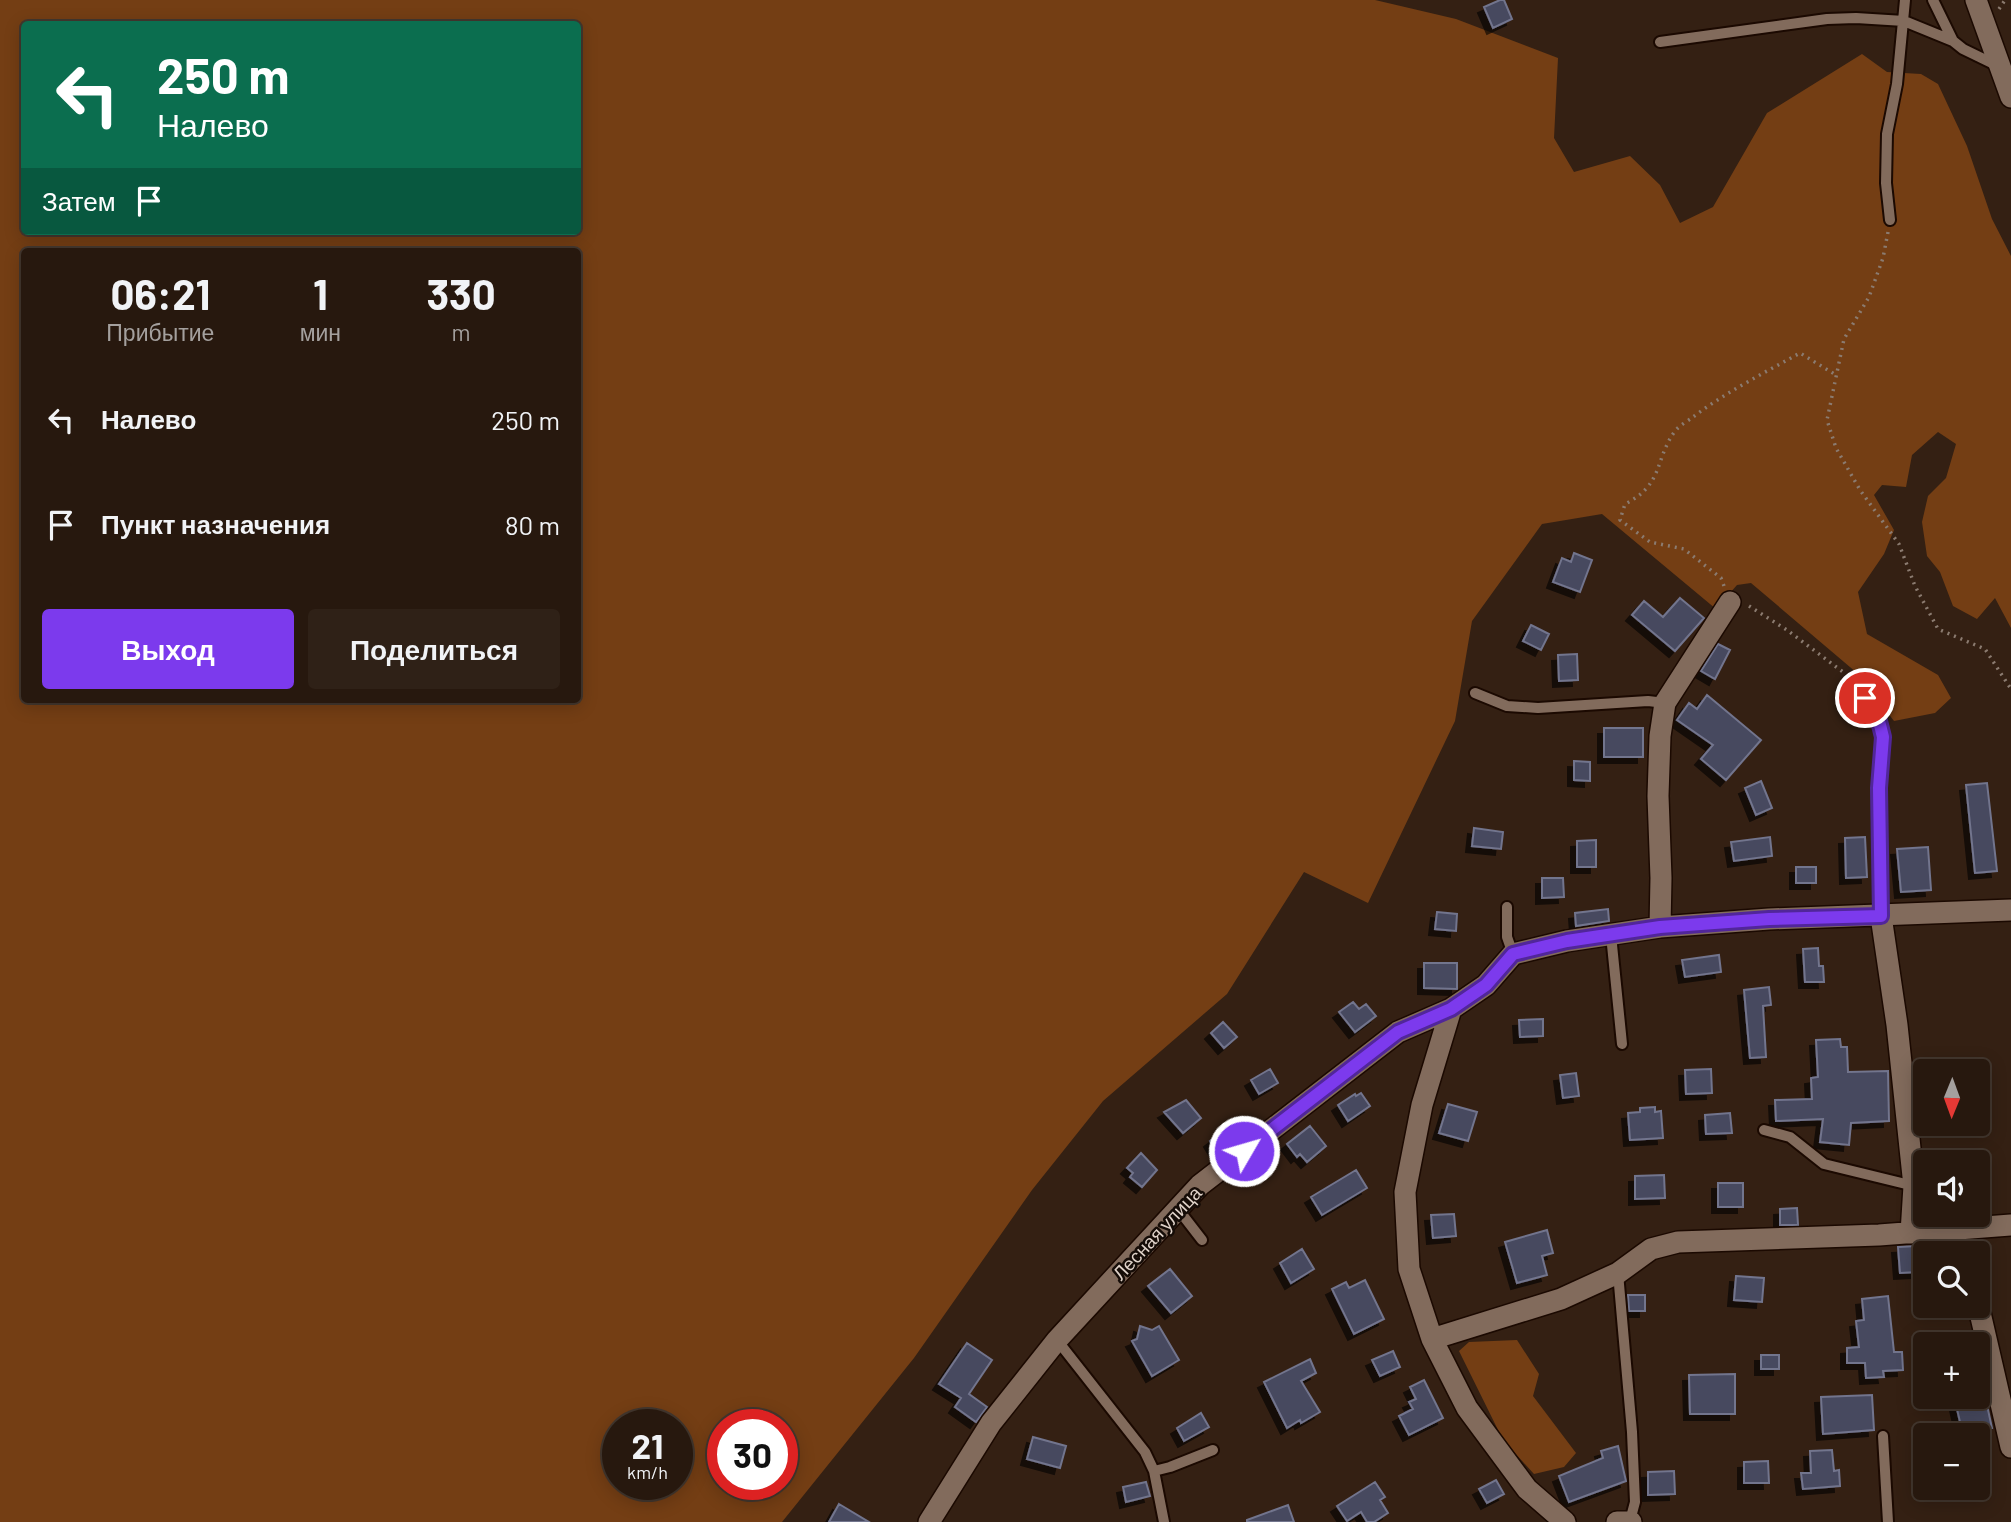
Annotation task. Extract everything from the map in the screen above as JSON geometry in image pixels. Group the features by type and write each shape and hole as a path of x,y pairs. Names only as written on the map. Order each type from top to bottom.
{"street":[{"path":"1976,0 2011,97"},
{"path":"1660,927 1658,796 1660,736 1665,703 1730,602"},
{"path":"1513,954 1567,941 1660,927 1769,919 2011,910"},
{"path":"1881,916 1897,1025 1913,1177"},
{"name":"Лесная улица","path":"929,1522 991,1423 1057,1340 1200,1185 1398,1032 1451,1009 1486,985 1513,954"},
{"path":"1451,1009 1422,1105 1405,1192 1409,1269 1432,1339 1474,1418 1527,1489 1565,1522"},
{"path":"1911,1233 1913,1202"},
{"path":"1432,1339 1562,1298 1618,1273 1651,1249 1678,1242 1911,1233 2011,1225"},
{"path":"1954,1230 1958,1241"},
{"path":"1981,1318 2011,1447"},
{"path":"1617,1522 1630,1522"}],"lane":[{"path":"1890,220 1886,183 1887,134 1897,84 1905,0"},
{"path":"1933,0 1953,41"},
{"path":"1660,42 1827,19 1904,21 1953,41 1963,49 2001,67"},
{"path":"1852,679 1878,717 1883,737 1879,788 1881,916"},
{"path":"1475,693 1507,706 1538,708 1648,701 1665,703"},
{"path":"1507,907 1507,937 1513,954"},
{"path":"1611,936 1622,1044"},
{"path":"1764,1130 1790,1138 1824,1164 1913,1186"},
{"path":"1178,1209 1202,1240"},
{"path":"1618,1273 1632,1432 1635,1502 1630,1522"},
{"path":"1057,1340 1145,1452 1154,1471 1164,1522"},
{"path":"1883,1436 1888,1522"},
{"path":"1154,1471 1213,1450"}],"path":[{"path":"1890,220 1883,258 1869,297 1844,339 1826,420 1836,448 1860,490 1899,544 1915,586 1937,629 1985,649 2011,689"},
{"path":"1836,374 1800,353 1710,404 1676,429 1653,482 1637,498 1625,503 1620,520 1650,542 1684,550 1721,578 1730,602 1753,607 1852,679"}],"shaded area":[{"path":"0,0 1375,0 1456,19 1558,58 1554,138 1574,172 1630,156 1660,185 1680,223 1713,207 1767,113 1862,54 1887,72 1921,74 1938,84 1967,146 1992,219 2011,256 2011,628 1995,598 1977,619 1953,606 1940,572 1927,556 1922,522 1928,496 1946,478 1956,444 1938,432 1912,455 1906,487 1882,485 1874,495 1894,530 1884,554 1858,592 1867,634 1938,675 1951,698 1935,713 1894,721 1857,673 1751,583 1737,585 1716,609 1602,514 1542,524 1472,621 1455,721 1368,903 1304,872 1227,994 1103,1101 1032,1190 914,1358 782,1522 0,1522"},
{"path":"1517,1340 1539,1374 1533,1396 1576,1453 1564,1467 1534,1474 1503,1440 1459,1351 1469,1342"}],"building":[{"path":"1504,0 1512,19 1493,28 1484,7"},
{"path":"1574,553 1592,560 1580,592 1553,582 1562,558 1571,562"},
{"path":"1680,598 1704,618 1675,651 1632,615 1644,601 1663,617"},
{"path":"1531,625 1549,634 1541,650 1523,641"},
{"path":"1718,644 1730,650 1715,679 1701,671"},
{"path":"1577,654 1578,680 1559,681 1558,655"},
{"path":"1707,695 1761,740 1726,780 1701,759 1713,745 1677,720 1689,703 1697,709"},
{"path":"1604,728 1643,728 1643,757 1604,757"},
{"path":"1574,761 1590,762 1590,781 1574,780"},
{"path":"1761,781 1772,808 1756,815 1745,788"},
{"path":"1987,783 1997,871 1975,873 1966,785"},
{"path":"1474,828 1503,832 1501,849 1472,846"},
{"path":"1770,837 1772,856 1734,861 1731,842"},
{"path":"1865,837 1867,877 1846,878 1845,838"},
{"path":"1596,840 1596,867 1577,867 1577,841"},
{"path":"1928,847 1931,890 1901,892 1897,849"},
{"path":"1796,867 1816,867 1816,883 1796,883"},
{"path":"1542,878 1563,878 1564,897 1542,898"},
{"path":"1608,909 1609,921 1576,926 1575,913"},
{"path":"1437,912 1457,914 1456,931 1435,929"},
{"path":"1818,948 1819,966 1823,966 1824,982 1805,982 1803,949"},
{"path":"1719,955 1721,972 1685,977 1682,960"},
{"path":"1424,963 1457,963 1457,989 1424,988"},
{"path":"1769,987 1771,1005 1763,1006 1766,1057 1750,1058 1744,990"},
{"path":"1353,1002 1359,1009 1366,1004 1376,1016 1355,1032 1339,1012"},
{"path":"1543,1019 1543,1036 1520,1037 1519,1020"},
{"path":"1223,1022 1237,1037 1224,1048 1211,1033"},
{"path":"1840,1039 1841,1047 1847,1047 1848,1072 1888,1071 1889,1121 1851,1123 1849,1145 1820,1142 1823,1119 1776,1121 1775,1100 1812,1099 1811,1078 1818,1077 1816,1040"},
{"path":"1270,1069 1278,1083 1259,1094 1251,1080"},
{"path":"1711,1069 1712,1093 1686,1094 1685,1070"},
{"path":"1576,1073 1579,1096 1563,1098 1560,1075"},
{"path":"1361,1093 1370,1106 1348,1121 1338,1105"},
{"path":"1186,1100 1201,1118 1183,1133 1164,1112"},
{"path":"1448,1104 1477,1112 1468,1141 1439,1133"},
{"path":"1655,1107 1655,1112 1661,1111 1663,1138 1630,1140 1628,1113 1640,1112 1640,1108"},
{"path":"1730,1113 1732,1133 1706,1134 1705,1115"},
{"path":"1310,1126 1326,1146 1307,1162 1300,1154 1297,1157 1287,1144"},
{"path":"1223,1131 1232,1143 1218,1154 1210,1141"},
{"path":"1141,1153 1157,1170 1142,1187 1130,1177 1133,1173 1127,1168"},
{"path":"1356,1170 1367,1188 1322,1215 1311,1197"},
{"path":"1664,1175 1665,1198 1635,1199 1635,1176"},
{"path":"1718,1183 1743,1183 1743,1207 1718,1207"},
{"path":"1797,1208 1798,1225 1780,1225 1780,1209"},
{"path":"1454,1214 1456,1236 1433,1238 1431,1215"},
{"path":"1547,1230 1553,1253 1542,1256 1547,1275 1517,1283 1505,1242"},
{"path":"1913,1246 1913,1272 1900,1273 1898,1247"},
{"path":"1302,1249 1314,1269 1291,1283 1280,1263"},
{"path":"1170,1269 1192,1296 1171,1313 1148,1286"},
{"path":"1736,1276 1764,1278 1762,1302 1734,1300"},
{"path":"1365,1280 1384,1319 1354,1334 1332,1289 1346,1282 1349,1288"},
{"path":"1628,1295 1645,1295 1645,1311 1629,1311"},
{"path":"1888,1296 1894,1352 1902,1352 1903,1370 1883,1371 1884,1377 1866,1378 1865,1363 1847,1363 1847,1348 1859,1347 1856,1321 1864,1320 1862,1299"},
{"path":"1140,1326 1152,1330 1159,1326 1179,1360 1152,1376 1132,1341 1137,1339"},
{"path":"967,1343 992,1360 969,1394 987,1407 976,1422 955,1407 961,1398 939,1384"},
{"path":"1393,1351 1400,1367 1380,1376 1372,1360"},
{"path":"1761,1355 1779,1355 1779,1369 1761,1369"},
{"path":"1310,1359 1316,1373 1301,1381 1320,1412 1287,1428 1264,1382"},
{"path":"1735,1374 1735,1414 1690,1414 1689,1375"},
{"path":"1424,1380 1443,1418 1409,1435 1399,1416 1413,1409 1409,1402 1416,1399 1410,1387"},
{"path":"1872,1395 1874,1430 1823,1434 1821,1397"},
{"path":"1957,1409 1988,1409 1992,1428 1990,1423 1960,1423"},
{"path":"1201,1413 1209,1427 1184,1441 1177,1428"},
{"path":"1033,1437 1066,1446 1060,1468 1027,1459"},
{"path":"1618,1446 1626,1481 1569,1502 1559,1476 1603,1458 1601,1451"},
{"path":"1832,1450 1834,1471 1839,1470 1840,1486 1803,1489 1801,1473 1811,1473 1810,1451"},
{"path":"1768,1461 1769,1483 1744,1483 1744,1462"},
{"path":"1674,1471 1675,1494 1648,1495 1648,1472"},
{"path":"1496,1480 1504,1494 1487,1503 1479,1489"},
{"path":"1146,1482 1150,1496 1126,1502 1123,1487"},
{"path":"1375,1482 1385,1497 1380,1500 1388,1513 1374,1522 1367,1522 1361,1512 1347,1521 1337,1506"},
{"path":"839,1504 869,1522 829,1522"},
{"path":"1288,1505 1294,1522 1247,1522 1247,1520"}],"route":[{"path":"1244,1151 1398,1032 1451,1009 1486,985 1513,954 1567,941 1660,927 1769,919 1881,916 1879,788 1883,737 1878,717 1865,698"}]}
